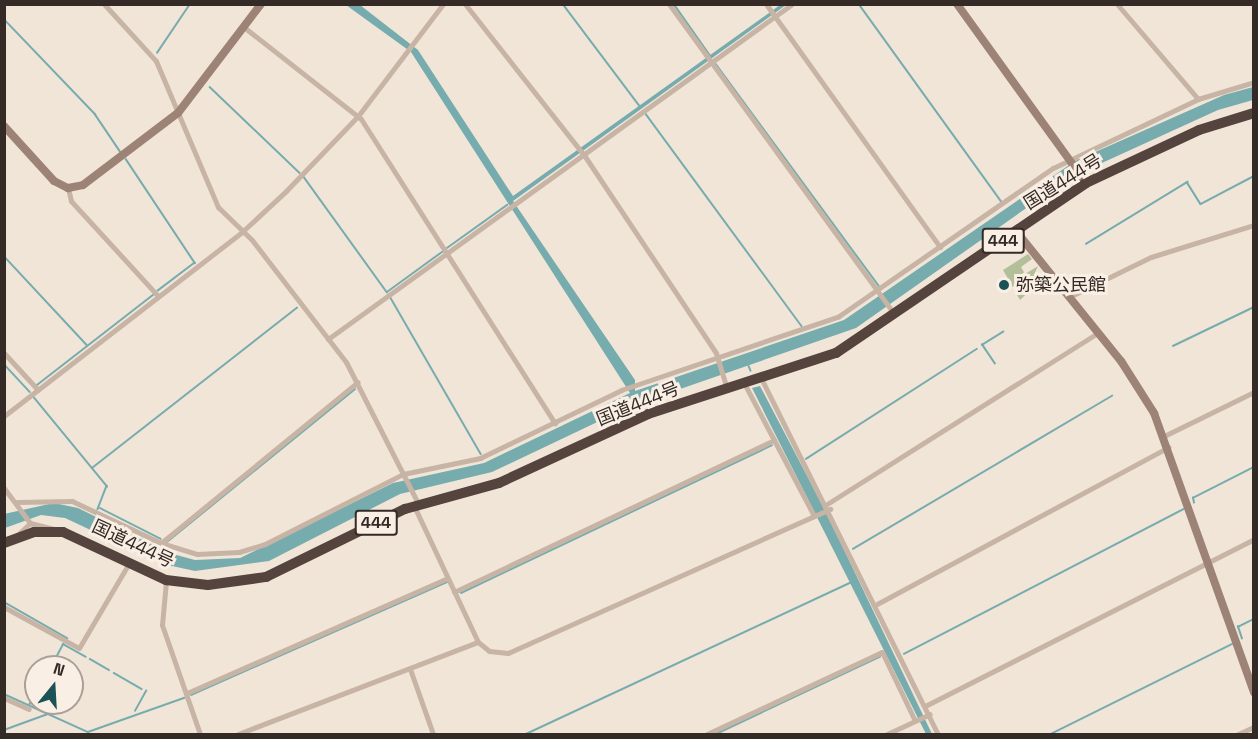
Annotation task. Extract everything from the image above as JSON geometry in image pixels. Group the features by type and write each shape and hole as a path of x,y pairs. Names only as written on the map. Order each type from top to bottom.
{"highway":[{"name":"国道444号","path":"9,541 34,531 63,532 166,580 208,585 266,577 415,502 499,483 648,414 726,383 746,383 836,352 1016,231 1083,180 1199,130 1254,113"}],"street":[{"path":"104,4 156,61 218,207 243,231 328,339 358,382 403,474 478,642 489,651 514,652 816,515 1098,333"},
{"path":"4,126 54,181 68,188 83,185 178,113 261,4"},
{"path":"4,416 243,231 358,116 442,4"},
{"path":"465,4 581,151 718,359 726,383"},
{"path":"669,4 893,312"},
{"path":"766,4 940,247"},
{"path":"328,339 516,203 581,151 773,14 792,4"},
{"path":"957,4 1083,180"},
{"path":"1117,4 1198,99"},
{"path":"244,28 358,116 555,424"},
{"path":"18,503 52,498 96,511 161,543 197,554 239,552 403,474 480,458 631,387 839,316 879,292 1003,203 1070,160 1198,99 1254,82"},
{"path":"68,188 71,201 158,297"},
{"path":"1067,298 1151,257 1254,225"},
{"path":"1016,231 1140,388 1164,436 1210,561 1254,693"},
{"path":"4,353 34,393"},
{"path":"760,378 927,705 928,715 938,735"},
{"path":"161,543 358,382"},
{"path":"746,383 774,440 816,515"},
{"path":"1164,436 1254,392"},
{"path":"454,592 774,440"},
{"path":"876,604 1168,447"},
{"path":"4,488 18,503 29,522 63,532"},
{"path":"9,541 29,522"},
{"path":"927,705 1254,539"},
{"path":"4,607 79,648 129,563"},
{"path":"187,693 448,578"},
{"path":"166,580 162,624 200,735"},
{"path":"238,735 478,642"},
{"path":"707,735 882,652 916,720"},
{"path":"410,669 433,735"},
{"path":"4,698 24,707"},
{"path":"887,735 928,715"},
{"path":"1238,735 1254,727"}],"green space":[{"path":"1028,254 1032,259 1021,267 1025,274 1038,266 1034,275 1039,282 1020,300 1003,270"}],"water":[{"path":"346,5 360,5 418,50 513,196 780,5 786,5 513,201 635,380 635,391 844,320 1075,161 1224,95 1253,87 1253,100 1218,110 1069,178 856,328 631,406 492,472 400,494 269,561 195,571 163,564 65,518 41,515 5,528 4,514 54,503 78,508 169,553 195,560 240,558 393,483 484,463 630,393 411,52"},
{"path":"760,386 826,512 932,734 926,734 752,388"}],"waterway":[{"path":"157,53 190,4"},
{"path":"563,4 640,106"},
{"path":"674,4 710,55"},
{"path":"859,4 1001,201"},
{"path":"4,19 95,114 120,151"},
{"path":"716,64 879,286"},
{"path":"210,87 300,173"},
{"path":"646,114 802,326"},
{"path":"126,159 195,263 158,291"},
{"path":"1086,244 1187,182 1201,204 1254,176"},
{"path":"304,177 387,292 442,252"},
{"path":"447,248 507,205"},
{"path":"4,256 87,345"},
{"path":"37,385 153,295"},
{"path":"391,298 481,454"},
{"path":"1173,346 1254,307"},
{"path":"92,468 297,308"},
{"path":"995,364 982,345 1003,332"},
{"path":"806,459 977,349"},
{"path":"4,364 30,392"},
{"path":"749,366 751,371"},
{"path":"167,542 355,389"},
{"path":"33,396 107,486 98,509"},
{"path":"853,549 1112,396"},
{"path":"461,593 772,445"},
{"path":"1194,503 1193,498 1254,467"},
{"path":"100,508 161,539"},
{"path":"904,654 1184,509"},
{"path":"526,734 854,581"},
{"path":"191,695 447,582"},
{"path":"4,602 67,638"},
{"path":"1242,639 1238,627 1254,619"},
{"path":"57,655 63,644 82,655"},
{"path":"1051,734 1232,644"},
{"path":"716,734 880,657"},
{"path":"90,659 109,670"},
{"path":"114,673 142,689"},
{"path":"135,711 146,691"},
{"path":"4,694 88,732 184,698"},
{"path":"4,730 45,715"}],"place":[{"name":"弥築公民館","path":"1004,285"}]}
